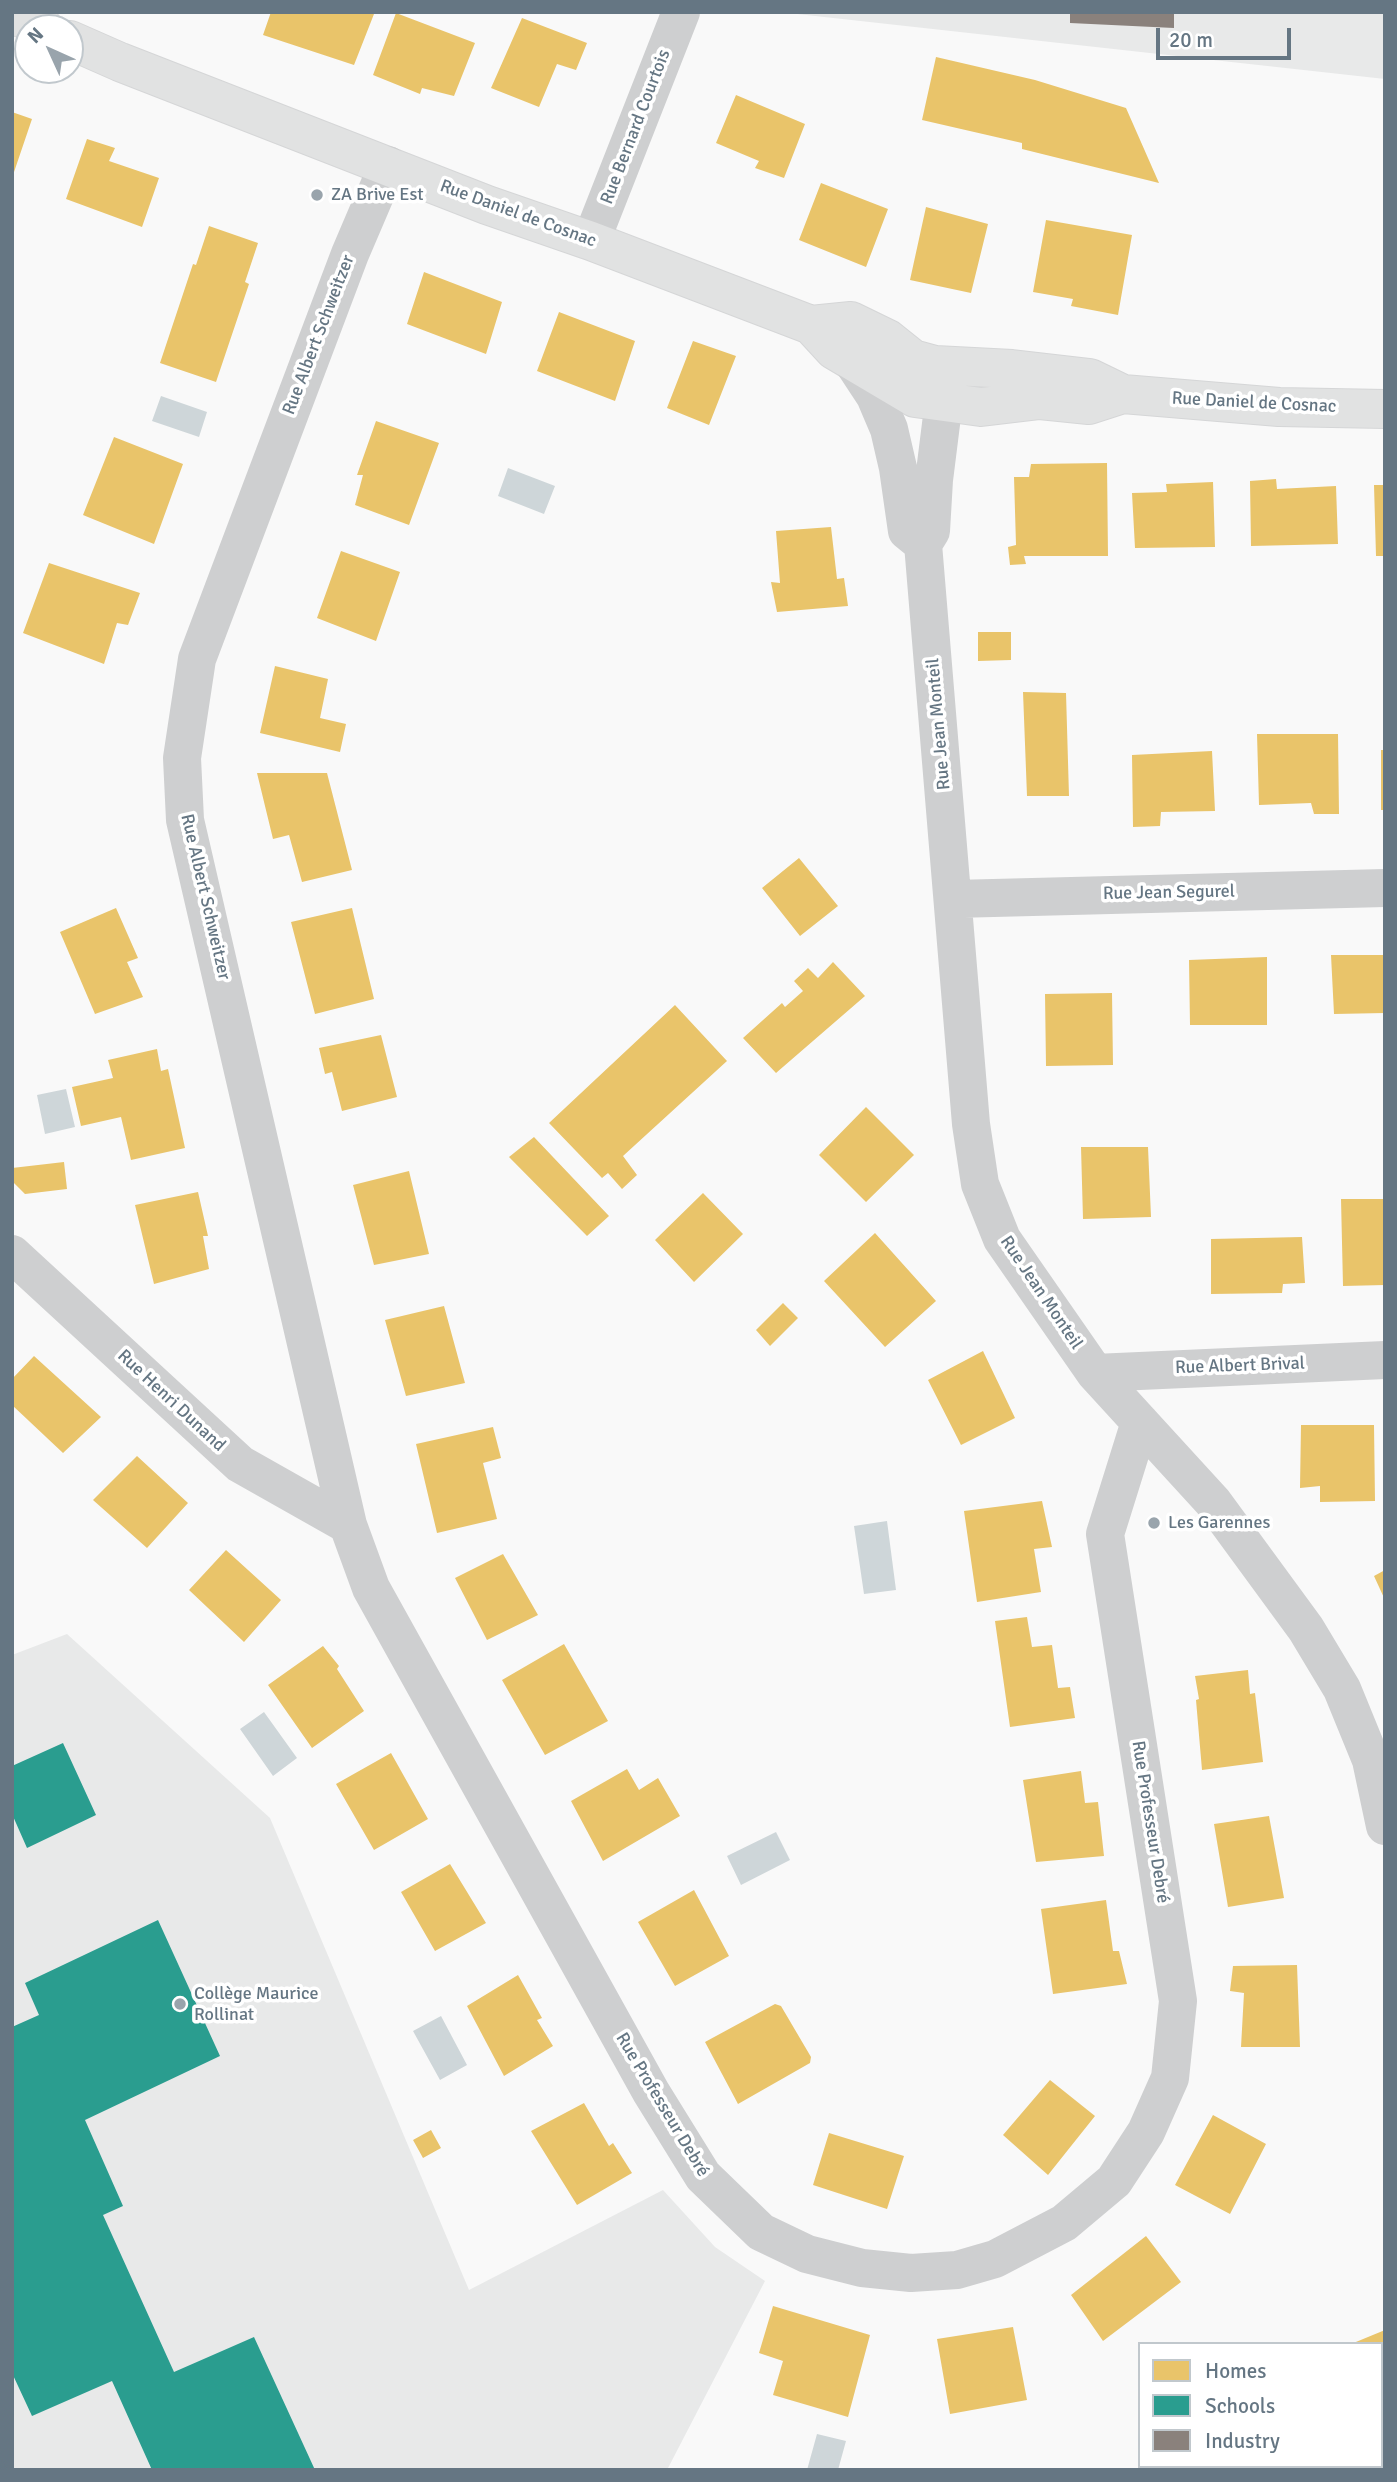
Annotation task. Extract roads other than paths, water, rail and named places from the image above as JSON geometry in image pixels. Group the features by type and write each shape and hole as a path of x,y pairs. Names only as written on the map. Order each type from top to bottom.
{"street":[{"name":"Rue Bernard Courtois","path":"591,241 681,12"},
{"name":"Rue Daniel de Cosnac","path":"84,46 504,211 591,241 810,325 834,350 915,398 946,384"},
{"name":"Rue Albert Schweitzer","path":"348,1525 185,820 182,758 197,659 350,254 388,165"},
{"name":"Rue Daniel de Cosnac","path":"810,325 850,321 888,339 913,359 935,365 946,384 981,407 1040,400 1088,405 1123,394 1279,407 1385,409"},
{"name":"Rue Jean Monteil","path":"850,358 875,396 889,429 907,531 923,544"},
{"name":"Rue Jean Monteil","path":"946,384 934,480 931,531 923,544 971,1124 980,1184 1002,1239 1095,1373 1213,1502 1306,1629 1342,1689 1371,1760 1385,1826"},
{"name":"Rue Jean Segurel","path":"954,899 1385,888"},
{"name":"Rue Henri Dunand","path":"12,1254 240,1464 348,1525"},
{"name":"Rue Albert Brival","path":"1095,1373 1385,1360"},
{"name":"Rue Professeur Debré","path":"348,1525 371,1588 651,2092 703,2176 761,2232 807,2254 862,2267 911,2273 957,2270 995,2259 1064,2223 1114,2181 1146,2132 1170,2078 1178,2001 1105,1534 1140,1422"}],"place":[{"name":"ZA Brive Est","path":"317,195"},
{"name":"Les Garennes","path":"1154,1523"},
{"name":"Collège Maurice Rollinat","path":"180,2004"}]}
